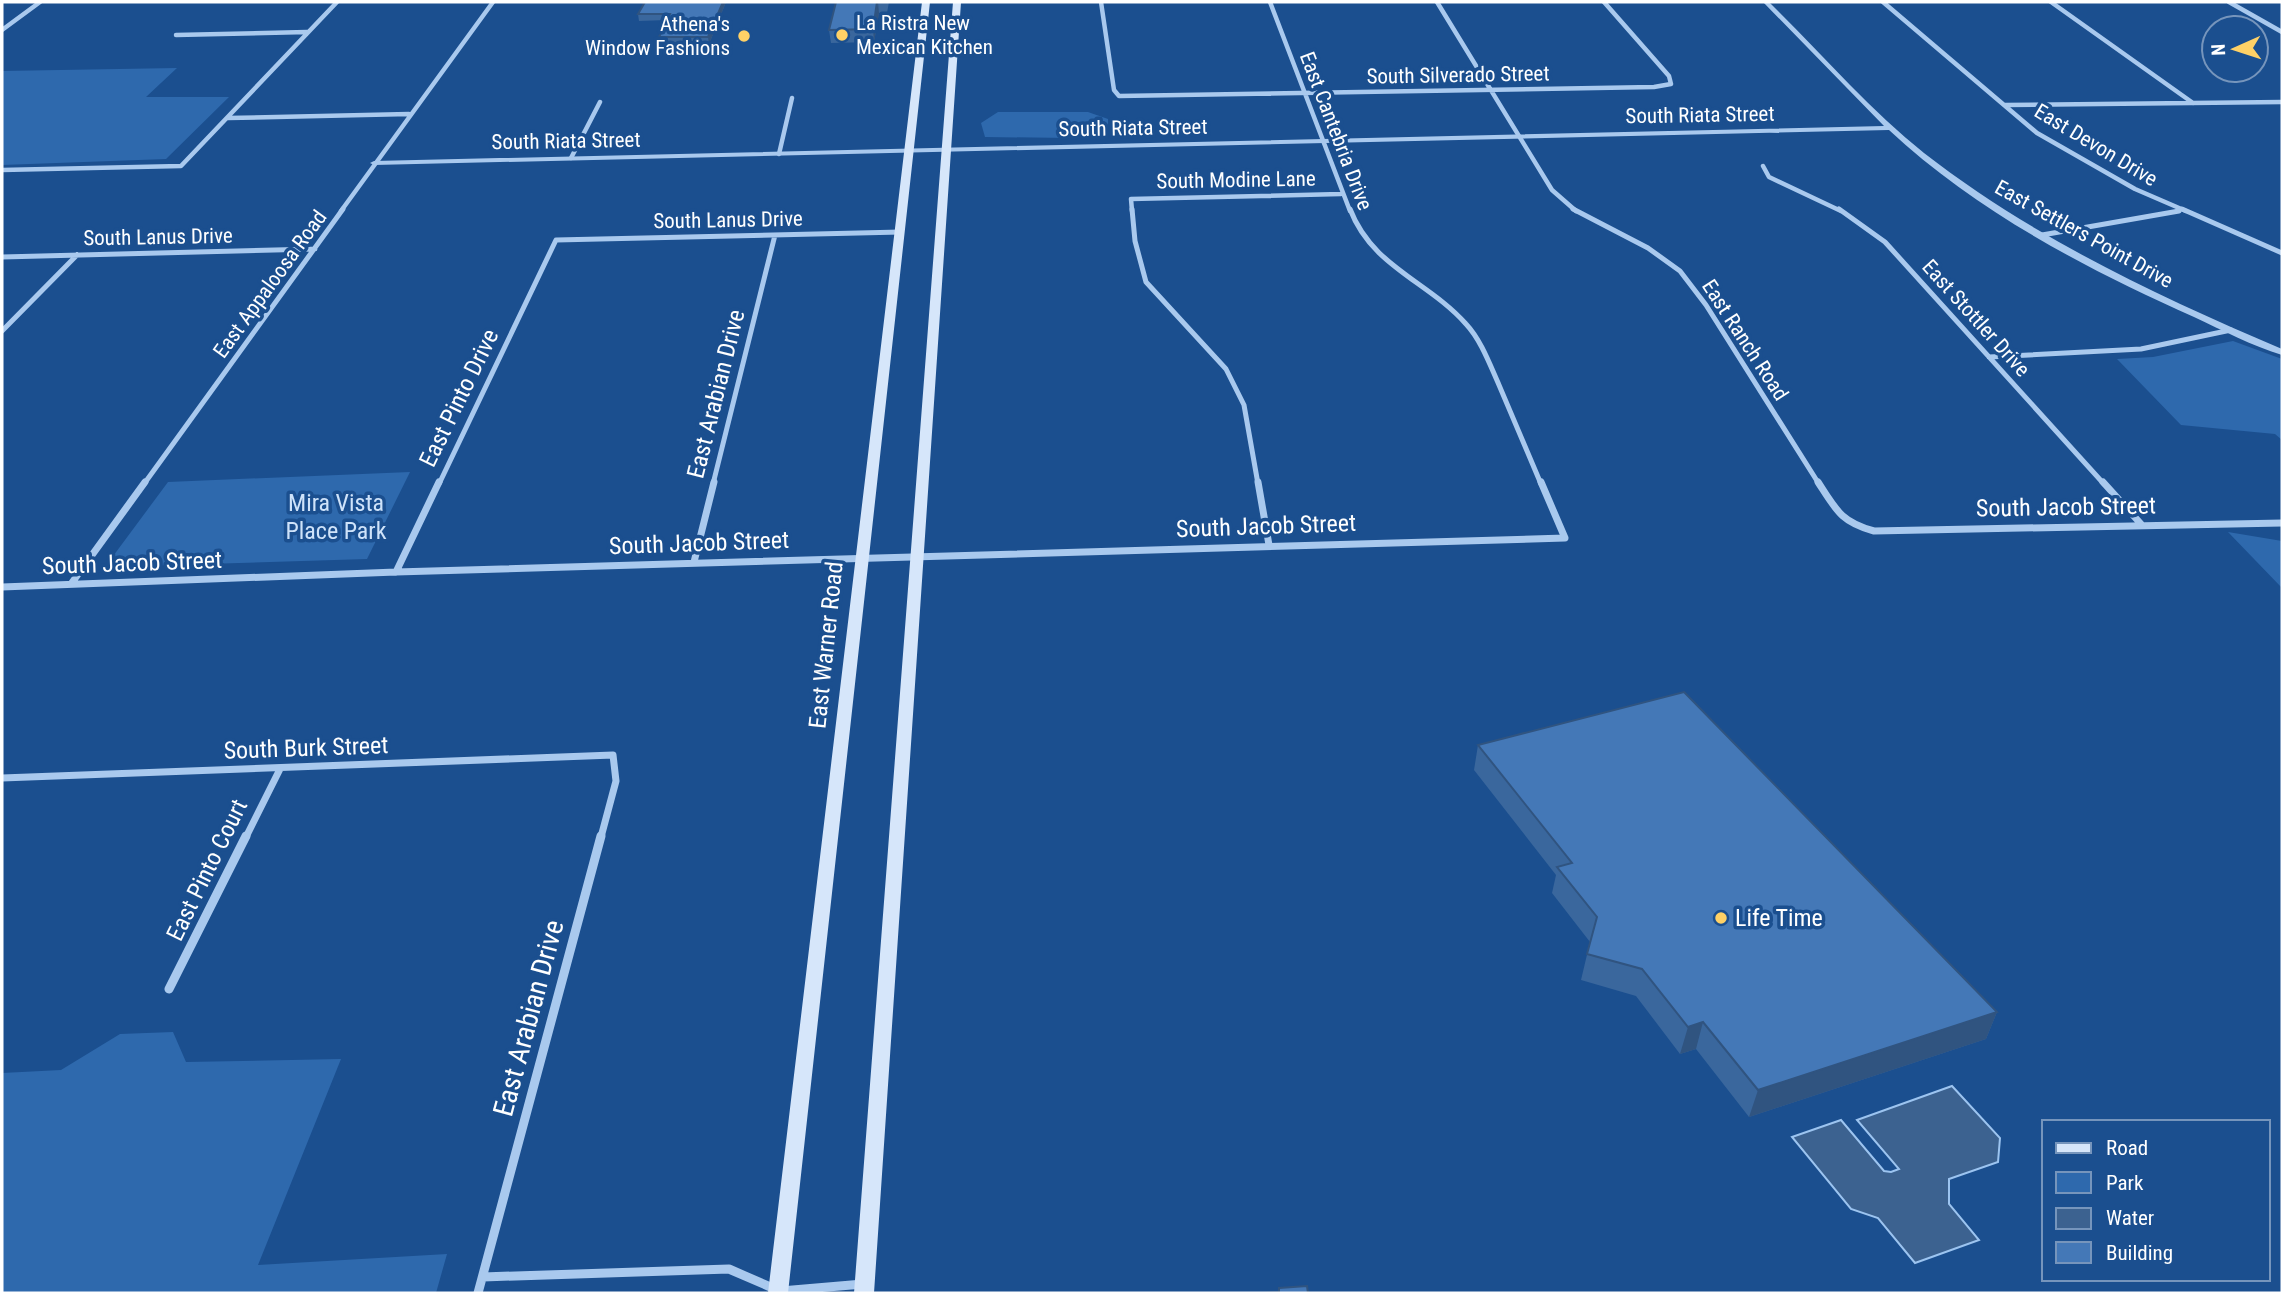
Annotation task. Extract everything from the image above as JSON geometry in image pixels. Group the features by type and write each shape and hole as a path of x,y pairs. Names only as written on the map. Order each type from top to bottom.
{"main road":[{"name":"East Warner Road","path":"777,1292 926,2"},
{"path":"864,1288 957,2"}],"street":[{"path":"2,30 40,2"},
{"path":"2,170 181,166 337,2"},
{"name":"East Appaloosa Road","path":"71,584 315,249 409,114 493,2"},
{"name":"South Silverado Street","path":"1101,2 1114,90 1119,96 1305,95 1654,87 1671,84 1669,76 1604,2"},
{"name":"East Cantebria Drive","path":"1270,2 1358,231 1399,273 1438,297 1468,325 1488,361 1565,538"},
{"name":"East Ranch Road","path":"1437,2 1552,190 1574,210 1648,248 1679,271 1706,305 1838,513 1852,525"},
{"name":"East Settlers Point Drive","path":"1766,2 1893,128 1940,168 2042,235 2231,330 2282,352"},
{"name":"East Devon Drive","path":"1884,2 2037,133 2180,211 2282,253"},
{"path":"2052,2 2194,103"},
{"path":"2229,2 2282,32"},
{"path":"176,35 307,32"},
{"path":"779,154 792,98"},
{"path":"571,158 600,102"},
{"path":"2004,105 2282,102"},
{"path":"228,118 409,114"},
{"name":"South Riata Street","path":"374,163 1893,128"},
{"name":"East Stottler Drive","path":"1763,166 1769,177 1838,209 1885,242 2141,524"},
{"name":"South Modine Lane","path":"1269,545 1244,405 1226,369 1146,282 1135,241 1131,198 1342,194"},
{"path":"2042,235 2180,211"},
{"name":"South Lanus Drive","path":"556,240 901,232"},
{"name":"East Arabian Drive","path":"694,562 775,235"},
{"name":"East Pinto Drive","path":"396,572 556,240"},
{"name":"South Lanus Drive","path":"2,257 315,249"},
{"path":"2,331 77,255"},
{"path":"1989,357 2147,350 2192,343 2231,330"},
{"name":"South Jacob Street","path":"1852,525 1874,531 2282,523"},
{"name":"South Jacob Street","path":"2,587 694,562 1565,538"},
{"name":"East Arabian Drive","path":"478,1293 615,781 612,755"},
{"name":"South Burk Street","path":"2,778 612,755"},
{"name":"East Pinto Court","path":"169,989 280,769"},
{"path":"482,1277 729,1269 777,1292 864,1288"}],"green space":[{"path":"177,68 146,97 229,97 166,159 2,165 2,71"},
{"path":"998,112 1088,112 1108,119 1108,125 1070,138 985,137 981,123"},
{"path":"2233,341 2282,359 2282,440 2275,434 2181,425 2117,359 2153,357"},
{"name":"Mira Vista Place Park","path":"410,472 367,559 105,567 168,482"},
{"path":"2228,532 2282,541 2282,588"},
{"path":"173,1032 186,1062 341,1059 258,1265 447,1254 436,1293 2,1293 2,1073 61,1070 120,1034"}],"water":[{"path":"1952,1086 2000,1138 1998,1162 1949,1179 1949,1204 1979,1240 1915,1263 1878,1218 1851,1209 1792,1137 1841,1120 1884,1171 1891,1172 1899,1169 1857,1120"}],"building":[{"path":"645,2 723,2 708,37 659,37 670,14 638,14"},
{"path":"836,2 877,2 873,29 829,30"},
{"name":"Life Time","path":"1684,692 1997,1012 1758,1090 1703,1022 1688,1027 1642,969 1587,954 1597,917 1557,867 1572,863 1478,745"},
{"path":"1307,1286 1308,1293 1262,1293 1279,1292 1279,1288"}],"place":[{"name":"La Ristra New Mexican Kitchen","path":"842,35"},
{"name":"Athena's Window Fashions","path":"744,36"},
{"name":"Life Time","path":"1721,918"}]}
